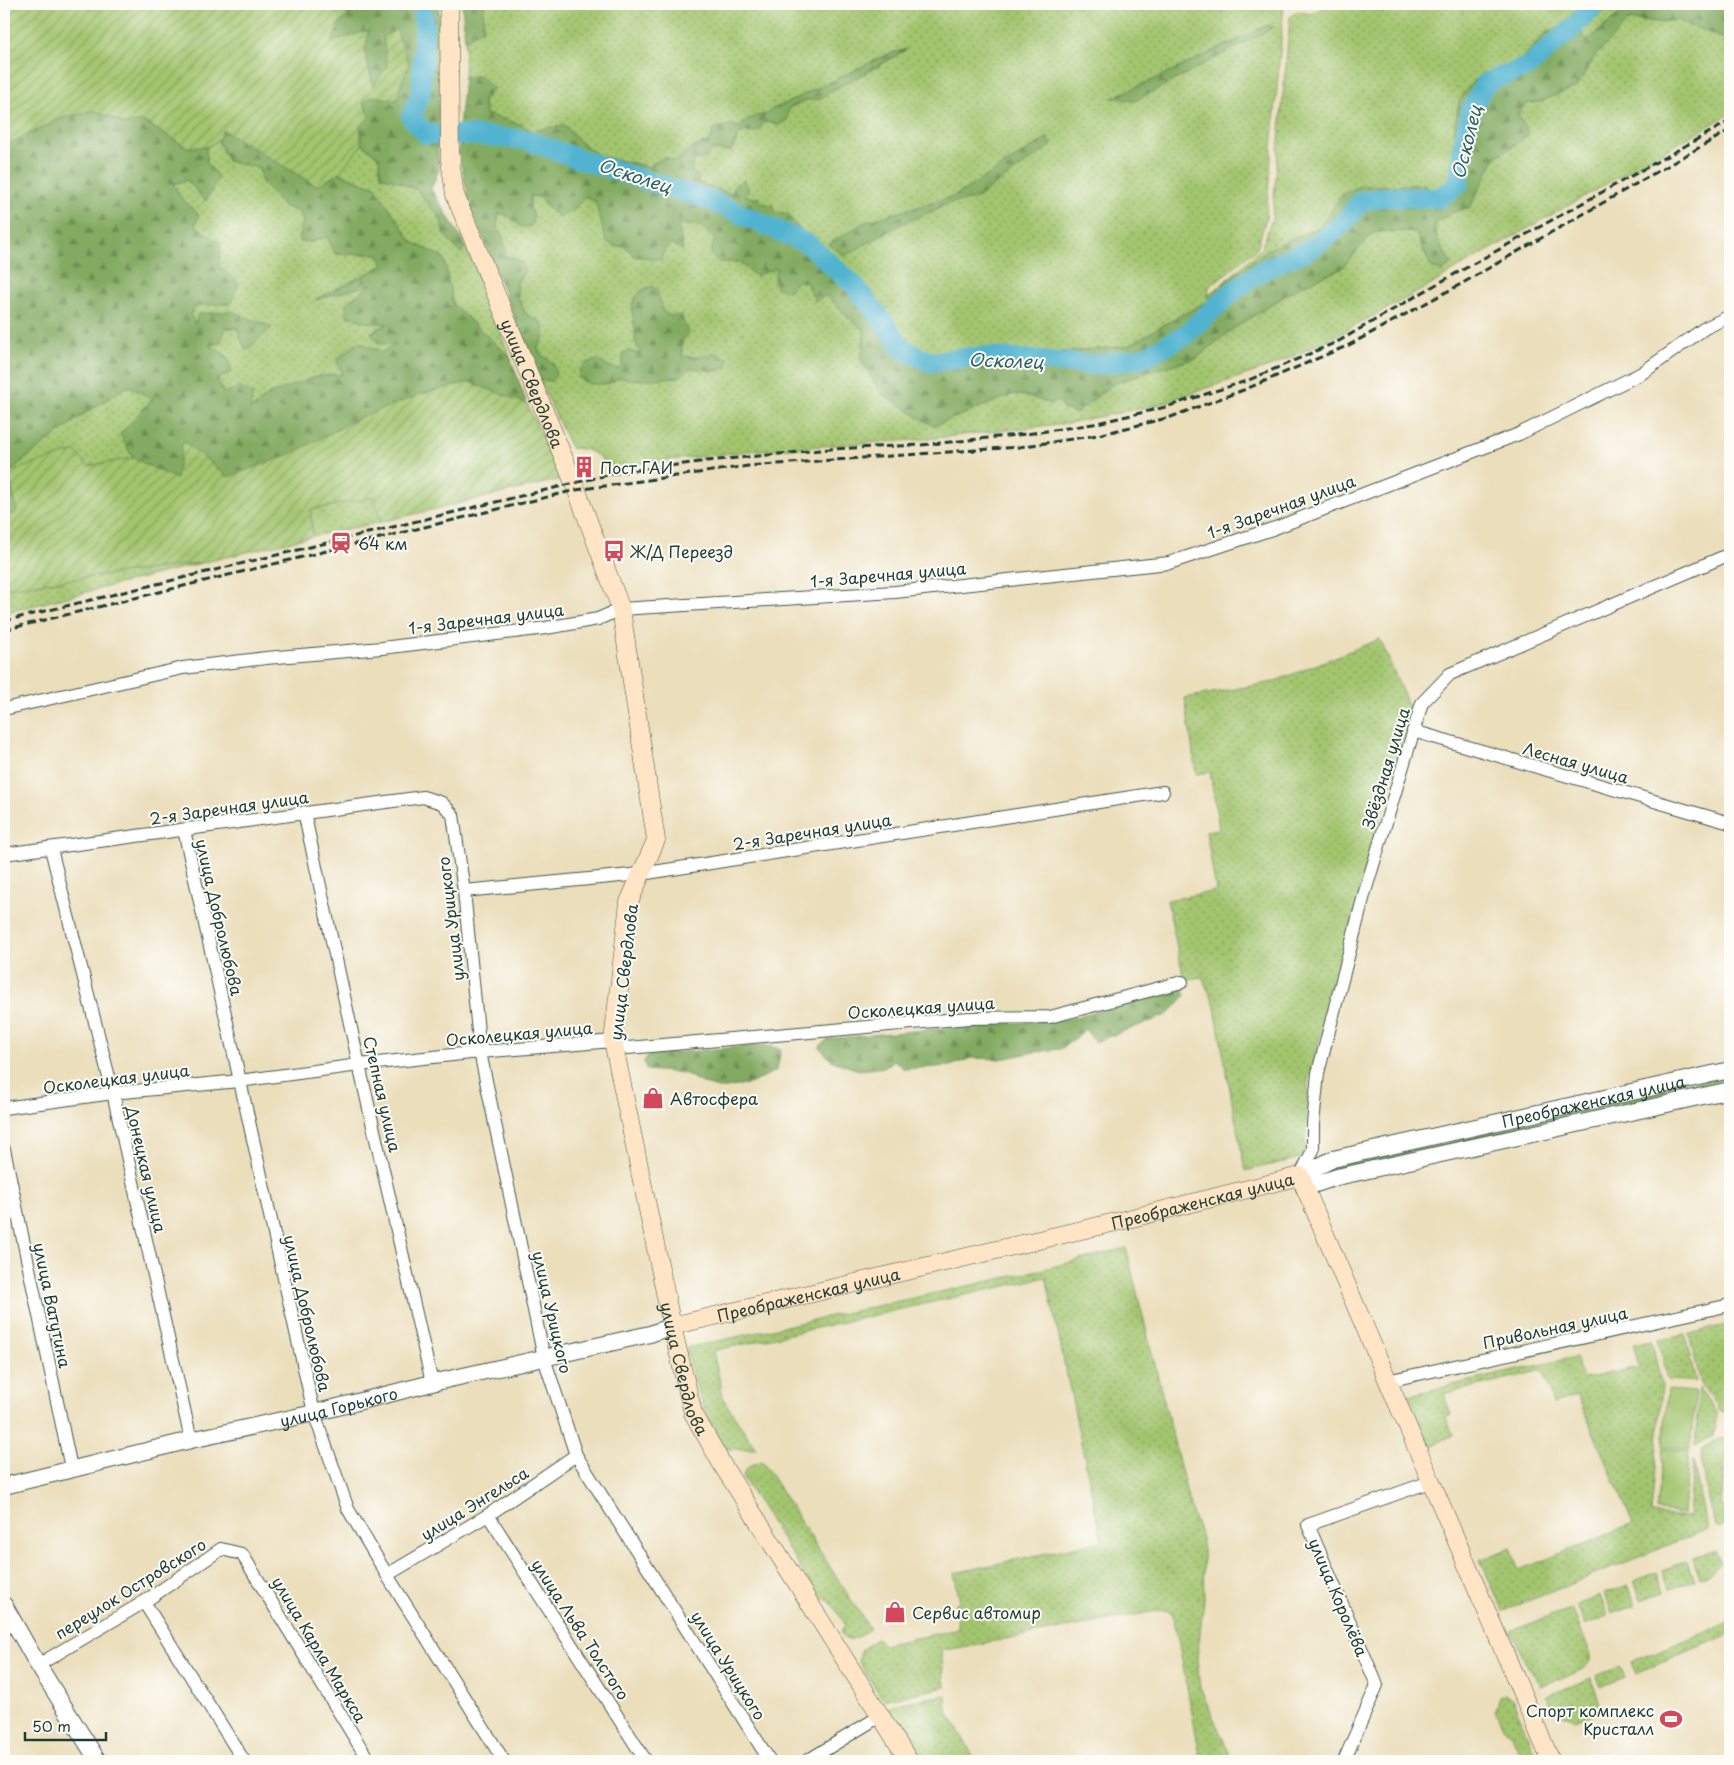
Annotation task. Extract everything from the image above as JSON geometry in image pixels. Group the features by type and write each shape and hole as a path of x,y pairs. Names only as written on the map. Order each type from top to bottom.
{"main road":[{"name":"улица Свердлова","path":"449,4 450,160 455,195 574,483 621,609 656,840 629,902 613,1041 672,1326 693,1414 723,1466 909,1761"},
{"name":"Преображенская улица","path":"672,1326 1105,1224 1302,1182"},
{"path":"1302,1182 1551,1761"}],"street":[{"name":"1-я Заречная улица","path":"4,709 183,668 266,658 382,648 546,628 598,619 621,609 895,592 1169,563 1275,528 1519,434 1642,373 1705,328 1730,316"},
{"name":"Звёздная улица","path":"1302,1182 1313,1150 1313,1124 1318,1073 1364,895 1422,703 1450,674 1730,554"},
{"name":"Лесная улица","path":"1413,731 1730,823"},
{"name":"2-я Заречная улица","path":"464,891 641,874 1162,792"},
{"name":"2-я Заречная улица","path":"4,854 423,797 442,803 453,815"},
{"name":"Степная улица","path":"304,812 359,1065 432,1383"},
{"name":"улица Урицкого","path":"453,815 464,891 480,1052 544,1358 576,1455 770,1761"},
{"name":"улица Добролюбова","path":"184,830 314,1413 348,1509 387,1576 504,1761"},
{"name":"Донецкая улица","path":"51,849 113,1093 191,1440"},
{"name":"Осколецкая улица","path":"4,1108 113,1093 239,1081 359,1065 480,1052 613,1041 628,1048 970,1018 1050,1016 1182,982"},
{"name":"Преображенская улица","path":"1302,1182 1334,1159 1730,1070"},
{"name":"Преображенская улица","path":"1302,1182 1337,1177 1730,1090"},
{"name":"улица Ватутина","path":"4,1149 72,1468"},
{"name":"Привольная улица","path":"1388,1381 1730,1305"},
{"name":"улица Горького","path":"4,1486 72,1468 314,1413 432,1383 650,1334 672,1326"},
{"name":"улица Энгельса","path":"387,1576 488,1515 576,1455"},
{"name":"улица Королёва","path":"1344,1761 1377,1685 1308,1525 1430,1482"},
{"name":"улица Льва Толстого","path":"488,1515 646,1761"},
{"name":"переулок Островского","path":"38,1665 144,1602 220,1549 242,1554"},
{"name":"улица Карла Маркса","path":"242,1554 369,1761"},
{"path":"144,1602 244,1761"},
{"path":"4,1605 38,1665 98,1761"},
{"path":"807,1761 880,1716"}],"green space":[{"path":"4,4 333,4 335,8 350,14 340,23 332,42 369,30 365,52 373,87 387,66 383,37 396,29 409,65 401,83 397,100 373,96 363,102 370,117 360,126 362,144 339,173 317,186 223,130 218,141 206,147 187,147 143,121 125,124 94,110 62,118 4,146"},
{"path":"333,4 365,4 364,11 384,11 391,4 417,4 419,27 415,92 405,118 424,140 437,141 439,170 431,189 466,246 460,253 443,233 441,219 417,190 381,176 379,157 362,144 360,126 363,102 373,96 397,100 401,83 409,65 383,37 387,66 374,87 365,52 369,30 331,42 340,23 349,14 335,8"},
{"path":"426,4 439,4 439,126 427,131 415,115 425,94 424,62 428,26"},
{"path":"462,4 484,4 483,29 465,40"},
{"path":"484,4 1284,4 1266,218 1257,249 1209,287 1209,301 1128,346 1043,354 983,352 929,358 905,345 883,313 855,279 795,225 788,214 775,212 761,203 760,198 723,192 698,183 691,171 694,160 711,150 731,151 737,136 745,131 750,133 762,123 771,122 789,108 806,100 820,99 840,85 884,63 904,50 886,55 772,109 766,115 752,118 740,127 729,125 709,142 690,149 676,162 665,157 648,167 600,156 581,143 564,125 533,132 522,125 486,114 483,100 493,89 480,76 464,77 465,40 483,29"},
{"path":"1330,4 1578,4 1577,6 1581,14 1570,24 1548,31 1512,69 1481,81 1474,80 1454,132 1460,142 1456,181 1439,195 1425,193 1426,185 1342,195 1320,227 1269,249 1222,284 1261,249 1272,219 1290,17 1298,11 1310,14"},
{"path":"1613,4 1631,4 1586,42 1582,33 1577,29 1586,19 1598,17"},
{"path":"1631,4 1730,4 1730,35 1727,40 1676,20 1661,22 1629,20 1595,56 1576,87 1539,102 1525,104 1518,114 1529,134 1496,156 1470,207 1451,213 1434,224 1438,242 1451,263 1442,272 1431,267 1415,231 1374,232 1341,269 1302,285 1231,330 1197,358 1143,373 1111,385 1076,413 1063,409 1060,401 1051,404 1031,397 1014,394 933,426 881,393 861,359 865,331 827,295 815,301 807,283 798,280 789,291 776,288 774,279 777,268 755,276 739,262 719,262 710,255 715,240 701,226 678,224 683,250 671,244 664,251 661,260 634,256 624,246 614,246 606,241 595,201 585,196 572,211 560,217 549,209 540,197 530,196 530,208 534,216 531,226 522,227 509,216 499,213 497,227 503,237 506,256 520,261 525,271 517,282 518,298 526,314 543,323 544,336 538,348 540,354 553,363 556,375 551,381 539,379 471,209 459,160 459,128 464,77 480,76 494,89 483,100 486,114 522,125 533,132 564,125 581,143 600,156 648,167 665,157 676,162 690,149 709,142 715,128 730,125 740,127 752,118 766,115 772,109 886,55 907,49 830,91 820,99 806,100 789,108 787,120 778,125 771,122 763,123 759,131 750,133 745,131 737,136 731,151 711,150 706,158 694,160 691,171 699,176 698,183 732,194 735,185 744,180 749,191 745,195 752,198 760,198 761,203 773,205 775,212 788,214 795,225 855,279 883,313 905,345 929,358 983,352 1043,354 1128,346 1209,301 1221,310 1265,275 1314,252 1349,226 1365,205 1383,201 1424,205 1445,200 1461,186 1465,148 1474,116 1495,82 1531,70 1577,29 1587,41"},
{"path":"1629,20 1661,22 1676,20 1727,39 1730,35 1730,114 1431,285 1334,337 1272,366 1157,405 1069,423 927,439 749,451 608,467 601,458 592,452 571,448 539,379 551,381 553,363 540,354 538,348 544,336 543,323 526,314 518,298 517,282 525,271 520,261 506,256 503,237 497,227 499,213 509,216 522,227 534,216 530,208 529,196 540,197 549,209 572,211 584,196 595,200 614,246 624,246 634,256 661,259 664,251 671,244 683,250 677,224 701,226 715,240 719,262 749,263 772,267 807,283 811,294 827,294 844,313 865,331 861,359 933,426 1014,394 1031,397 1051,404 1060,401 1076,413 1111,385 1143,373 1197,358 1231,330 1302,285 1341,269 1374,232 1415,231 1431,267 1451,263 1438,242 1434,224 1451,213 1470,207 1496,156 1513,146 1518,114 1525,104 1539,102 1576,87 1595,56"},
{"path":"1570,24 1527,64 1512,69 1548,31"},
{"path":"1268,25 1274,27 1135,101 1111,98 1155,79"},
{"path":"1474,80 1481,81 1467,110 1460,142 1454,132 1459,101"},
{"path":"94,110 125,124 142,121 187,147 206,147 207,164 219,177 206,201 187,180 173,184 182,199 199,215 195,226 221,243 219,266 239,283 230,304 197,305 190,314 195,324 198,314 231,311 272,327 246,351 237,328 226,328 220,343 210,346 227,356 232,371 217,380 224,393 239,387 253,394 250,410 269,394 318,376 343,374 336,360 359,342 382,352 397,344 379,344 371,333 387,324 366,322 347,316 346,303 372,284 315,300 384,265 379,254 336,254 327,237 310,242 299,241 303,221 298,211 282,206 263,184 259,168 228,161 218,141 223,130 317,186 339,173 375,187 412,242 444,258 453,305 510,357 527,404 469,382 422,394 291,454 228,477 176,479 133,458 120,434 153,399 128,386 85,413 8,472 17,512 4,517 4,146 62,118"},
{"path":"1047,138 1052,145 975,199 950,203 898,226 844,256 829,244 865,222 955,196"},
{"path":"218,141 228,161 259,168 263,184 282,206 298,211 303,221 299,241 310,242 327,237 336,254 379,254 384,265 317,299 374,283 366,322 388,324 371,332 398,343 343,374 318,376 249,411 224,393 217,380 232,371 227,356 209,347 226,328 237,328 246,351 272,327 195,325 190,314 197,305 230,304 219,266 194,226 199,215 182,199 173,184 187,180 205,201 206,147"},
{"path":"362,144 379,157 381,176 417,190 441,219 443,233 460,253 466,246 510,357 453,305 444,258 412,242 375,187 339,173"},
{"path":"1426,185 1425,193 1381,192 1356,197 1336,221 1308,245 1260,267 1209,301 1208,295 1269,249 1320,227 1342,195 1359,186"},
{"path":"652,286 657,290 663,312 671,316 682,315 688,333 682,341 682,356 696,357 717,353 728,359 727,367 717,371 691,368 679,377 640,380 619,378 608,384 589,384 579,378 580,370 586,363 597,360 618,369 622,366 623,353 629,351 640,354 635,341 632,307 639,293"},
{"path":"469,382 527,404 562,479 381,522 374,497 310,510 313,536 206,562 4,588 4,517 17,512 8,472 75,451 88,466 133,458 176,479 183,441 228,477 291,454 361,417 422,394"},
{"path":"128,386 153,398 121,434 133,458 88,466 8,472 85,413"},
{"path":"375,497 381,522 313,536 310,510"},
{"path":"206,562 4,613 4,588"},
{"path":"1380,639 1412,714 1399,753 1308,1080 1305,1151 1300,1158 1245,1171 1214,1004 1202,977 1184,980 1167,900 1216,891 1206,831 1219,829 1210,772 1196,774 1185,698 1273,682"},
{"path":"1183,985 1185,996 1167,1015 1095,1042 1085,1029 1060,1049 1001,1059 971,1058 950,1066 904,1069 894,1060 886,1067 859,1070 832,1061 819,1047 828,1039 1069,1019"},
{"path":"764,1045 781,1049 777,1070 752,1083 722,1089 704,1084 684,1073 646,1070 644,1061 649,1055"},
{"path":"1730,1075 1730,1084 1328,1174 1326,1166"},
{"path":"1126,1248 1191,1510 1201,1536 1204,1600 1197,1658 1200,1688 1233,1761 1199,1761 1199,1750 1173,1614 1168,1611 1162,1610 941,1651 945,1687 883,1700 858,1661 862,1650 877,1638 883,1645 958,1629 955,1604 960,1602 954,1573 1102,1541 1046,1277 713,1351 724,1400 756,1449 728,1449 724,1447 711,1424 701,1399 692,1374 686,1348 1044,1269"},
{"path":"1730,1324 1730,1412 1720,1411 1701,1384 1689,1334"},
{"path":"1685,1335 1696,1382 1668,1380 1658,1340"},
{"path":"1651,1340 1662,1386 1651,1514 1689,1517 1693,1461 1707,1530 1503,1611 1480,1560 1510,1548 1520,1570 1633,1524 1577,1395 1553,1404 1543,1370 1444,1394 1451,1415 1446,1417 1453,1435 1430,1447 1409,1395 1575,1357 1583,1379 1639,1367 1633,1344"},
{"path":"1699,1388 1717,1413 1714,1435 1695,1446"},
{"path":"1668,1390 1696,1392 1690,1449 1663,1447"},
{"path":"1719,1439 1727,1439 1721,1506 1728,1507 1725,1525 1718,1528 1715,1526 1700,1459 1702,1449"},
{"path":"1663,1449 1689,1451 1684,1514 1657,1511"},
{"path":"762,1461 870,1629 858,1637 845,1639 841,1633 845,1624 829,1600 820,1599 743,1478 749,1466"},
{"path":"1716,1550 1720,1562 1710,1574 1699,1578 1693,1558"},
{"path":"1687,1561 1694,1580 1670,1589 1662,1570"},
{"path":"1657,1572 1664,1592 1641,1600 1634,1581"},
{"path":"1628,1585 1636,1605 1612,1614 1605,1594"},
{"path":"1600,1596 1608,1616 1585,1625 1577,1605"},
{"path":"1572,1608 1590,1653 1590,1660 1584,1669 1541,1686 1524,1660 1511,1631"},
{"path":"1730,1622 1730,1634 1635,1673 1631,1662"},
{"path":"1620,1667 1625,1677 1601,1687 1596,1676"},
{"path":"1591,1678 1602,1710 1575,1721 1552,1709 1547,1696"},
{"path":"1505,1694 1509,1695 1512,1699 1538,1761 1522,1761 1510,1733 1504,1729 1495,1709 1499,1697"},
{"path":"946,1695 947,1710 976,1761 922,1761 888,1708 896,1704"}],"waterway":[{"name":"Осколец","path":"422,4 424,26 421,93 411,117 426,134 470,135 527,140 579,159 714,202 808,244 853,284 903,349 930,362 982,356 1096,365 1143,358 1185,335 1231,293 1263,270 1312,248 1344,223 1360,202 1382,197 1439,198 1459,184 1463,146 1470,113 1485,83 1529,66 1597,4"}],"railway":[{"path":"4,621 616,473 707,461 830,449 921,445 1027,434 1093,424 1166,407 1249,380 1339,341 1437,284 1730,121"},
{"path":"4,630 576,490 748,466 1019,447 1098,435 1171,417 1246,389 1349,345 1461,284 1730,130"}],"place":[{"name":"Пост ГАИ","path":"584,467"},
{"name":"64 км","path":"341,543"},
{"name":"Ж/Д Переезд","path":"614,551"},
{"name":"Автосфера","path":"653,1098"},
{"name":"Сервис автомир","path":"895,1612"},
{"name":"Спорт комплекс Кристалл","path":"1671,1719"}]}
